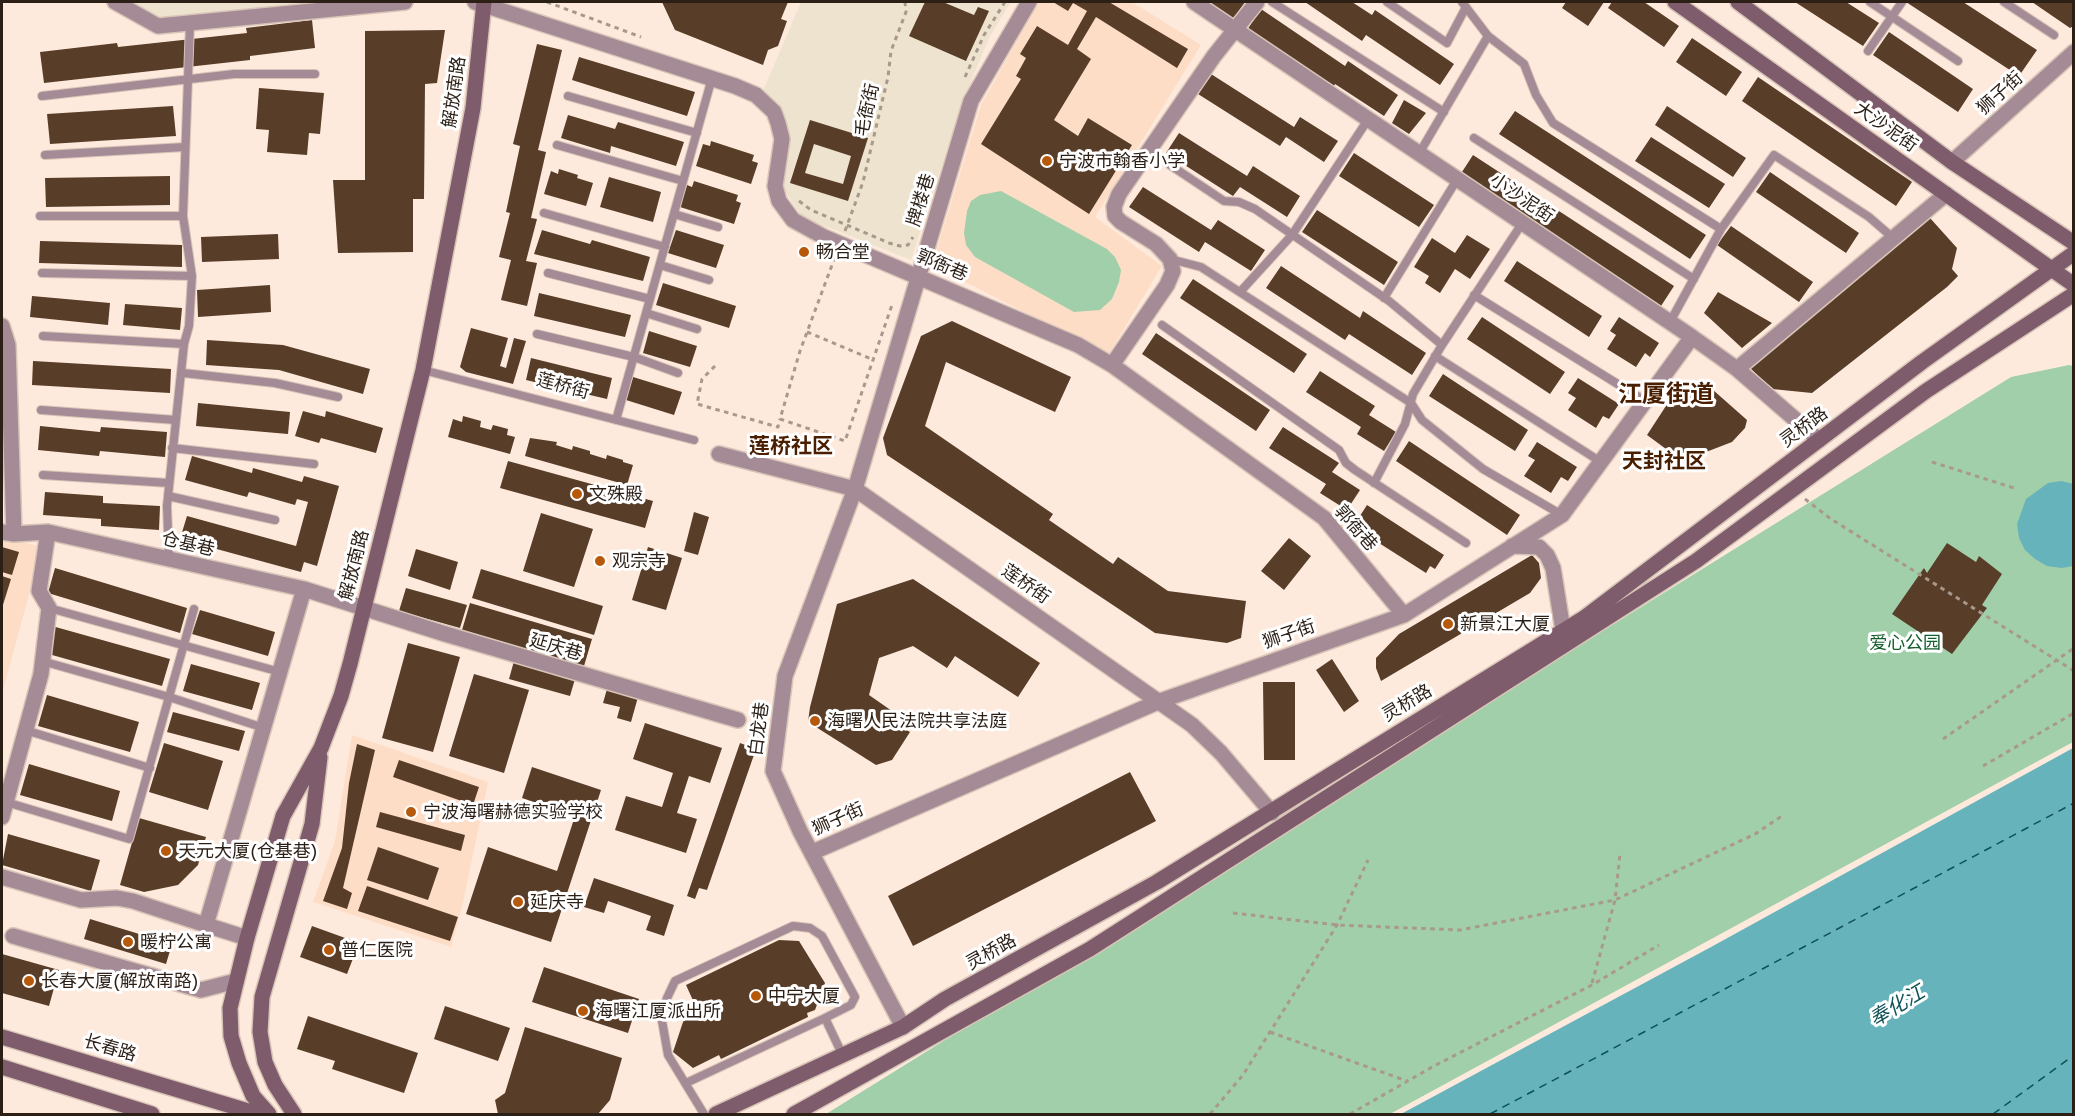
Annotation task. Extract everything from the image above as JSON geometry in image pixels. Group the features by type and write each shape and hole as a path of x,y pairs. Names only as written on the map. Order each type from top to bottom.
{"main road":[{"name":"解放南路","path":"269,1114 253,1096 245,1080 231,1036 230,1008 247,938 283,816 321,748 341,696 364,608 423,370 473,108 481,2"},
{"name":"大沙泥街","path":"1676,2 2073,285"},
{"name":"大沙泥街","path":"1737,2 1952,162 2073,243"},
{"name":"灵桥路","path":"716,1114 903,1027 945,999 1157,882 1272,813 1380,742 1584,618 1819,440 2073,253"},
{"name":"灵桥路","path":"794,1114 1090,949 1696,561 1926,391 2073,294"},
{"path":"294,1114 275,1085 265,1062 260,1032 262,997 312,824 321,748"},
{"name":"长春路","path":"2,1037 258,1114"},
{"path":"2,1067 152,1114"},
{"path":"110,1100 120,1114"}],"street":[{"path":"114,2 158,26 405,2"},
{"name":"郭衙巷","path":"481,2 712,78 756,95 774,112 783,139 775,174 778,201 786,213 803,228 1078,345 1112,365 1324,518 1404,615"},
{"name":"牌楼巷","path":"855,489 971,101 1029,2"},
{"name":"小沙泥街","path":"1194,2 1692,337 1737,369 1819,440"},
{"path":"1112,365 1167,285 1173,271 1170,259 1156,244 1115,216 1114,207 1119,194 1214,56 1257,2"},
{"name":"狮子街","path":"1952,162 2073,52"},
{"path":"1737,369 1946,194"},
{"path":"2,326 8,345 8,533"},
{"name":"狮子街","path":"813,852 1160,701 1404,615 1563,515 1692,337"},
{"name":"莲桥街","path":"719,454 855,489 1192,725 1221,753 1272,813"},
{"name":"白龙巷","path":"855,489 785,676 773,771 903,1027"},
{"path":"2,817 42,661 49,608 39,591 48,532"},
{"name":"仓基巷","path":"8,533 48,532 304,590 364,608"},
{"path":"1512,546 1539,547 1547,555 1553,568 1563,630"},
{"path":"206,925 304,590"},
{"name":"延庆巷","path":"364,608 738,720"},
{"path":"2,877 81,900 117,897 247,938"},
{"path":"13,936 201,990 236,981"}],"lane":[{"path":"1272,2 1444,112"},
{"path":"1387,2 1447,43 1464,4 1488,36 1524,64 1536,94 1553,123 1721,229"},
{"path":"1870,2 1958,61"},
{"path":"1868,51 1902,2"},
{"path":"2004,2 2054,35"},
{"path":"169,559 169,483 183,373 184,344 189,326 192,276 183,216 190,23"},
{"path":"1420,152 1488,36"},
{"path":"42,96 234,74 315,74"},
{"path":"616,420 712,78"},
{"path":"568,96 697,133"},
{"path":"1240,292 1292,235 1369,118"},
{"path":"1474,138 1694,279"},
{"path":"557,145 683,181"},
{"path":"45,155 185,147"},
{"path":"1149,151 1224,201 1239,202 1255,209 1384,298 1442,345"},
{"path":"1670,322 1721,229 1774,155 1869,217 1892,237"},
{"path":"1384,298 1458,178"},
{"path":"544,213 665,247"},
{"path":"674,214 718,228"},
{"path":"40,216 183,216"},
{"path":"1374,483 1406,424 1411,403 1435,356 1523,222"},
{"path":"1170,259 1201,267 1411,403 1422,420 1483,469 1563,515"},
{"path":"660,264 709,280"},
{"path":"42,273 192,276"},
{"path":"548,273 650,299"},
{"path":"1474,296 1645,401"},
{"path":"646,313 697,328"},
{"path":"1162,325 1340,450 1346,463 1466,543"},
{"path":"537,334 634,357 678,373"},
{"path":"43,336 184,344"},
{"path":"1435,356 1601,462"},
{"name":"莲桥街","path":"423,370 694,440"},
{"path":"183,373 275,383 338,397"},
{"path":"41,410 176,420"},
{"path":"172,447 314,464"},
{"path":"43,475 169,483"},
{"path":"168,496 275,520"},
{"path":"49,608 280,672"},
{"path":"6,802 129,839 194,609"},
{"path":"42,661 169,697 264,728"},
{"path":"25,730 150,768"},
{"path":"686,1083 851,1005 855,997 822,936 810,928 794,926 675,981 661,1015 663,1036 668,1055 704,1114"},
{"path":"825,1018 843,1056"}],"path":[{"path":"547,2 644,39"},
{"name":"毛衙街","path":"780,419 807,332 863,182 888,77 891,51 906,12 905,2"},
{"path":"963,81 984,35 1005,2"},
{"path":"797,199 811,210 900,246 908,245 916,226"},
{"path":"715,366 702,379 697,404 778,427 780,419 845,441 903,270"},
{"path":"807,332 874,360"},
{"path":"1932,462 2014,488"},
{"path":"1793,490 1831,519 2073,671"},
{"path":"1943,739 2058,661 2073,648"},
{"path":"1983,766 2073,713"},
{"path":"1233,913 1337,925 1460,930 1615,900 1755,834 1782,816"},
{"path":"1592,985 1615,900 1620,854"},
{"path":"1210,1114 1243,1075 1337,925 1368,860"},
{"path":"1350,1114 1592,985 1659,945"},
{"path":"1270,1032 1407,1082"}],"shaded area":[{"path":"125,2 339,2 159,21"},
{"path":"801,2 1011,2 990,36 962,103 911,260 802,217 779,182 786,135 786,118 772,98 763,91"},
{"name":"宁波市翰香小学","path":"1039,2 1132,2 1201,45 1095,217 1162,266 1108,355 932,265 981,105"},
{"path":"2,537 42,547 2,694"},
{"name":"宁波海曙赫德实验学校","path":"352,735 488,782 463,903 451,947 313,902 335,841"}],"green space":[{"path":"1001,191 1107,249 1115,257 1121,270 1112,299 1100,310 1074,312 975,257 966,245 964,233 967,211 971,201 980,195"},
{"name":"爱心公园","path":"2073,366 2073,742 1390,1114 826,1114 2011,377"}],"water":[{"path":"2061,481 2074,484 2073,566 2062,568 2047,566 2025,550 2019,538 2017,524 2026,499 2048,483"},
{"name":"奉化江","path":"2073,748 2073,1114 1401,1114 1711,947"}],"building":[{"path":"662,2 788,2 781,19 787,21 778,46 768,50 763,65 675,30"},
{"path":"925,2 943,2 974,15 978,7 989,11 966,61 909,36"},
{"path":"1053,2 1109,2 1188,49 1177,68 1096,17 1077,49 1091,59 1054,120 1078,136 1088,118 1132,145 1089,214 981,144 1021,79 1016,76 1026,58 1020,54 1037,26 1068,45 1087,11 1073,3 1068,11"},
{"path":"1205,2 1245,2 1233,20"},
{"path":"1305,2 1352,2 1372,15 1375,10 1454,64 1440,85 1366,35 1362,41"},
{"path":"1566,2 1604,2 1588,26 1562,8"},
{"path":"1612,2 1644,2 1679,26 1664,47 1608,8"},
{"path":"1795,2 1846,2 1879,23 1863,46"},
{"path":"1906,2 1963,2 2037,50 2019,76"},
{"path":"2032,2 2074,2 2074,26 2070,28"},
{"path":"1261,9 1345,66 1348,61 1398,95 1384,116 1335,84 1333,88 1247,30"},
{"path":"312,20 315,48 250,56 250,60 44,83 40,52 117,43 118,47 247,33 246,28"},
{"path":"445,30 437,83 425,84 424,199 413,199 413,252 338,253 333,180 365,180 365,31"},
{"path":"1889,32 1973,89 1958,112 1873,55"},
{"path":"1692,38 1742,72 1726,96 1676,62"},
{"path":"537,44 562,50 538,150 546,152 531,218 537,219 526,261 537,263 527,306 501,300 511,260 499,257 510,213 506,212 520,146 513,144"},
{"path":"579,57 695,92 687,116 572,80"},
{"path":"1211,74 1294,127 1300,117 1338,141 1324,162 1286,137 1280,146 1198,94"},
{"path":"1758,77 1912,182 1896,206 1742,101"},
{"path":"259,88 324,93 320,134 309,133 307,155 267,152 269,130 256,129"},
{"path":"1404,100 1426,113 1409,134 1392,123"},
{"path":"173,106 176,136 50,144 47,114"},
{"path":"1667,106 1746,158 1733,177 1655,125"},
{"path":"1515,111 1706,235 1690,259 1499,134"},
{"path":"568,115 615,129 618,122 684,142 676,166 611,146 610,153 561,138"},
{"path":"810,120 868,138 848,201 790,183","holes":["814,144 851,156 843,184 805,173"]},
{"path":"1179,133 1247,176 1253,166 1300,196 1287,217 1240,187 1233,196 1166,153"},
{"path":"1651,137 1725,184 1709,208 1635,161"},
{"path":"711,141 754,155 752,161 758,163 751,184 696,166 703,144 710,146"},
{"path":"1354,153 1434,205 1419,227 1339,176"},
{"path":"1473,155 1674,286 1661,306 1460,175"},
{"path":"559,169 593,183 586,206 544,194 551,171 558,174"},
{"path":"1770,172 1859,233 1846,253 1756,192"},
{"path":"170,176 170,205 46,207 45,178"},
{"path":"609,177 661,192 653,222 600,207"},
{"path":"694,181 738,195 736,201 741,203 734,224 680,207 687,185 692,187"},
{"path":"1143,187 1211,230 1218,220 1265,250 1251,271 1205,242 1199,252 1129,207"},
{"path":"1317,210 1398,262 1384,285 1302,232"},
{"path":"1930,218 1957,248 1952,269 1958,276 1947,287 1812,393 1772,389 1750,368"},
{"path":"1731,226 1813,282 1799,302 1717,245"},
{"path":"542,230 590,244 592,240 650,257 643,281 534,254"},
{"path":"676,230 724,245 716,268 668,253"},
{"path":"278,234 279,259 202,262 201,237"},
{"path":"1467,235 1490,249 1470,279 1455,269 1440,293 1425,283 1429,276 1414,267 1432,238 1455,253"},
{"path":"40,241 182,245 182,267 39,263"},
{"path":"1517,261 1602,316 1589,337 1504,281"},
{"path":"1281,266 1360,318 1363,311 1426,353 1412,375 1349,334 1345,340 1266,288"},
{"path":"1193,279 1307,354 1294,373 1180,298"},
{"path":"663,283 736,306 729,328 656,305"},
{"path":"270,285 271,312 198,317 197,290"},
{"path":"1718,292 1772,323 1742,348 1704,313"},
{"path":"539,293 631,315 625,337 534,316"},
{"path":"32,296 110,303 108,325 30,317"},
{"path":"125,304 182,308 180,330 123,325"},
{"path":"1482,317 1565,372 1550,394 1467,339"},
{"path":"1619,317 1659,343 1650,357 1645,353 1636,367 1607,349 1616,335 1610,331"},
{"path":"952,321 1071,377 1055,412 946,362 925,426 1053,514 1049,520 1113,564 1118,557 1168,591 1246,601 1241,638 1227,643 1155,633 887,455 883,438 921,336"},
{"path":"471,328 508,338 500,366 506,368 514,338 526,341 513,384 466,372 460,367"},
{"path":"649,331 697,346 690,367 643,353"},
{"path":"1156,333 1270,410 1256,431 1142,354"},
{"path":"207,340 283,345 370,369 363,394 279,370 206,365"},
{"path":"531,358 612,378 607,399 526,380"},
{"path":"33,361 171,369 170,393 32,385"},
{"path":"1320,371 1375,406 1369,415 1396,432 1384,451 1357,434 1361,427 1306,392"},
{"path":"1443,374 1528,430 1515,451 1429,396"},
{"path":"633,377 682,392 674,415 626,400"},
{"path":"1578,378 1619,404 1609,419 1603,416 1596,428 1568,410 1576,398 1568,393"},
{"path":"1704,382 1747,420 1745,428 1732,442 1706,452 1685,453 1666,449 1647,435 1679,386"},
{"path":"198,403 290,412 288,434 196,426"},
{"path":"303,411 325,417 326,411 383,428 376,453 321,438 319,443 295,436"},
{"path":"463,416 481,421 480,427 491,430 493,425 508,429 507,435 515,437 510,454 448,437 453,419 462,422"},
{"path":"40,426 100,432 101,427 167,432 165,457 100,451 99,456 38,450"},
{"path":"1283,427 1339,463 1332,472 1360,490 1347,510 1320,493 1326,484 1269,448"},
{"path":"530,438 557,442 556,445 572,450 573,446 606,459 607,455 623,460 633,465 627,485 525,456"},
{"path":"1409,441 1520,515 1507,535 1396,461"},
{"path":"1537,442 1577,467 1568,481 1561,477 1551,493 1524,476 1535,460 1528,456"},
{"path":"192,456 252,473 253,468 302,482 304,476 339,486 317,566 304,562 301,572 180,539 187,516 296,546 308,502 297,499 295,505 249,492 247,497 185,480"},
{"name":"文殊殿","path":"508,461 653,501 645,528 500,488"},
{"path":"45,492 103,496 103,503 160,506 159,530 101,526 101,519 43,515"},
{"path":"1367,505 1444,555 1435,569 1430,566 1426,573 1357,529 1362,521 1358,519"},
{"path":"694,512 709,517 698,555 684,551"},
{"path":"541,513 593,529 574,587 523,571"},
{"path":"1289,538 1311,556 1284,590 1261,571"},
{"path":"1947,543 1976,562 1979,556 2002,574 1982,605 1987,608 1952,654 1892,614 1924,568 1927,573"},
{"path":"2,547 19,552 12,575 2,572"},
{"path":"648,547 682,558 666,610 632,600"},
{"path":"416,549 458,562 450,590 408,576"},
{"name":"新景江大厦","path":"1532,555 1539,563 1541,578 1530,593 1381,681 1376,668 1376,658 1399,634"},
{"path":"55,568 187,608 180,633 48,593"},
{"path":"481,569 603,606 594,635 472,598"},
{"path":"2,576 11,579 2,608"},
{"path":"913,579 1040,663 1018,697 955,656 947,668 913,646 879,658 869,695 902,718 898,725 910,732 892,760 876,765 808,722 810,707 837,604"},
{"path":"406,588 467,605 460,628 399,611"},
{"path":"470,603 592,639 584,666 462,630"},
{"path":"200,610 275,632 268,656 192,634"},
{"path":"52,626 170,659 162,686 45,653"},
{"path":"408,643 460,657 433,752 382,738"},
{"path":"1332,659 1359,701 1344,712 1316,670"},
{"path":"514,661 575,679 570,696 509,679"},
{"path":"191,664 260,683 252,710 183,691"},
{"path":"474,674 529,690 504,773 449,756"},
{"path":"1263,682 1295,682 1295,760 1264,760"},
{"path":"607,689 638,697 631,722 617,718 620,707 603,703"},
{"path":"47,695 139,722 130,752 38,726"},
{"path":"173,712 245,731 239,751 167,732"},
{"path":"645,723 722,748 710,783 689,776 677,813 697,819 686,853 615,830 626,796 662,807 673,773 633,759"},
{"path":"164,743 223,761 208,810 149,792"},
{"path":"740,743 756,749 707,890 699,888 695,899 687,896"},
{"path":"357,744 375,750 343,888 352,893 347,909 323,901 342,848 349,783"},
{"path":"399,760 479,787 473,805 393,777"},
{"path":"29,764 120,791 112,821 20,795"},
{"path":"532,767 601,790 551,942 466,914 488,847 557,871 575,816 522,798"},
{"path":"1130,772 1156,821 913,946 888,896"},
{"path":"380,812 465,835 461,851 376,827"},
{"name":"天元大厦(仓基巷)","path":"139,818 206,837 198,865 178,885 144,892 120,885"},
{"path":"8,834 100,860 91,891 2,865"},
{"path":"378,847 439,868 428,900 367,880"},
{"path":"594,878 674,905 664,936 646,930 651,916 608,901 604,913 584,907"},
{"path":"367,886 458,917 450,941 358,911"},
{"name":"暖柠公寓","path":"90,919 172,944 166,964 84,939"},
{"name":"普仁医院","path":"312,926 359,943 347,974 300,957"},
{"name":"中宁大厦","path":"779,940 799,941 825,983 815,1010 807,1013 808,1017 721,1059 719,1055 693,1068 673,1052 686,1013 696,1007 686,985"},
{"name":"长春大厦(解放南路)","path":"2,954 59,970 49,1006 2,993"},
{"path":"544,967 639,999 628,1033 532,1002"},
{"path":"445,1006 510,1028 498,1061 434,1039"},
{"path":"308,1016 418,1053 404,1093 332,1069 335,1061 297,1049"},
{"path":"525,1027 622,1058 610,1100 598,1114 498,1114 495,1100 505,1093"}],"ferry route":[{"path":"1490,1114 2074,803"},
{"path":"1993,1114 2074,1055"}],"place":[{"name":"宁波市翰香小学","path":"1047,161"},
{"name":"畅合堂","path":"804,252"},
{"name":"文殊殿","path":"577,494"},
{"name":"观宗寺","path":"600,561"},
{"name":"新景江大厦","path":"1448,624"},
{"name":"海曙人民法院共享法庭","path":"815,721"},
{"name":"宁波海曙赫德实验学校","path":"411,812"},
{"name":"天元大厦(仓基巷)","path":"166,851"},
{"name":"延庆寺","path":"518,902"},
{"name":"暖柠公寓","path":"128,942"},
{"name":"普仁医院","path":"329,950"},
{"name":"长春大厦(解放南路)","path":"29,981"},
{"name":"中宁大厦","path":"756,996"},
{"name":"海曙江厦派出所","path":"583,1011"}],"district":[{"name":"江厦街道","path":"1666,394"},
{"name":"莲桥社区","path":"791,446"},
{"name":"天封社区","path":"1664,461"}]}
